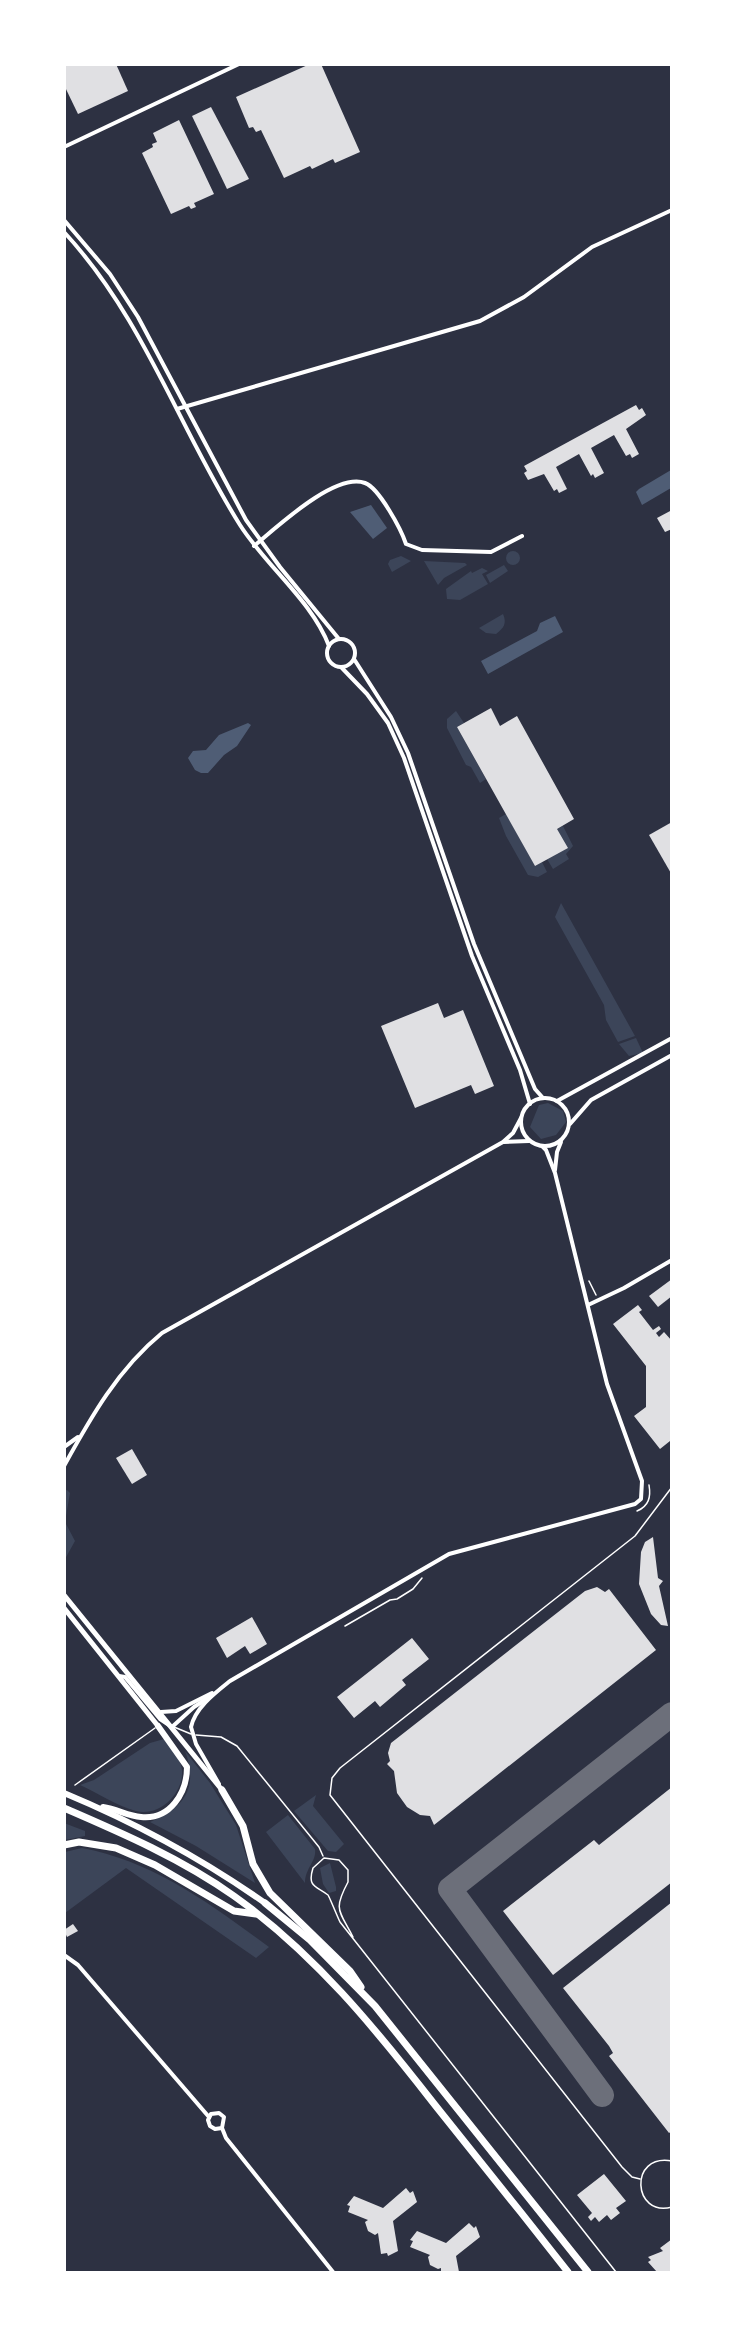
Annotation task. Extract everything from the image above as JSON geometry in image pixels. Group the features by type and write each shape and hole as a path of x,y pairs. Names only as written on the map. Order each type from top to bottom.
{"highway":[{"path":"97,1807 120,1809 138,1817 148,1817 164,1812 178,1800 185,1786 187,1767 160,1719"},
{"path":"222,1790 243,1826 253,1864 270,1893 350,1971 375,2006 588,2272"},
{"path":"64,1793 183,1849 265,1903 310,1940 375,2006"},
{"path":"64,1808 168,1857 233,1895 299,1948 377,2032 568,2272"},
{"path":"64,1845 79,1842 116,1848 164,1869 234,1911 258,1915"}],"main road":[{"path":"64,1595 160,1719"},
{"path":"64,1608 118,1676 160,1719 172,1727 222,1790"}],"street":[{"path":"64,147 239,64"},
{"path":"177,409 474,324 524,297 592,247 672,210"},
{"path":"64,220 110,274 159,354 236,504 261,541 339,639 352,643 356,652 354,659 348,666 341,668"},
{"path":"64,232 103,278 126,313 225,499 254,546 317,621 329,646"},
{"path":"254,546 316,496 355,481 371,486 402,532 406,544 422,550 492,552 522,536"},
{"path":"339,639 329,646 327,653 329,661 341,668 367,693 388,723 404,758 482,983 520,1070 530,1104"},
{"path":"354,659 391,717 408,753 496,1000 535,1089 543,1098 557,1101 566,1110 569,1125"},
{"path":"557,1101 670,1040"},
{"path":"555,1173 557,1152 562,1139 569,1125 591,1100 672,1055"},
{"path":"65,1464 123,1370 162,1333 503,1142 513,1133 530,1104 543,1098"},
{"path":"521,1118 521,1126 529,1141"},
{"path":"503,1142 529,1141 542,1146 550,1146 562,1139"},
{"path":"160,1719 219,1690 448,1554 638,1503 643,1494 642,1481 609,1392 555,1173 546,1150 542,1146"},
{"path":"588,1305 672,1260"},
{"path":"64,1447 81,1435"},
{"path":"172,1727 194,1707 219,1690"},
{"path":"211,1696 193,1719 192,1735 222,1790"},
{"path":"64,1955 78,1965 209,2117 210,2126 215,2129 222,2128"},
{"path":"209,2117 215,2112 222,2114 225,2121 222,2128 226,2139 333,2272"}],"lane":[{"path":"640,2179 628,2174 603,2144 330,1795 332,1778 340,1768 635,1536 672,1487"},
{"path":"75,1785 160,1719 192,1735 221,1737 237,1746 319,1847 324,1858"},
{"path":"353,1937 339,1909 340,1892 348,1882 348,1870 339,1860 324,1858 313,1868 311,1879 318,1891 329,1895 340,1922 616,2272"},
{"path":"672,2161 655,2161 646,2168 640,2179 640,2189 650,2204 659,2208 672,2207"}],"path":[{"path":"586,1277 595,1288 597,1300"},
{"path":"627,1513 646,1505 650,1498 648,1483"},
{"path":"345,1626 390,1600 397,1599 428,1574"}],"shaded area":[{"path":"671,470 671,488 642,505 636,492"},
{"path":"371,505 387,528 373,539 350,512"},
{"path":"513,551 518,553 520,558 518,563 513,565 508,563 506,558 508,553"},
{"path":"401,556 411,561 392,572 388,564 390,560"},
{"path":"424,561 465,563 467,565 444,578 438,585"},
{"path":"504,565 508,571 490,583 486,575"},
{"path":"482,568 488,571 482,574 488,584 460,600 447,599 446,589 471,571 472,573"},
{"path":"503,614 504,625 496,634 486,633 479,628"},
{"path":"555,616 563,632 488,674 481,661 537,631 540,623"},
{"path":"456,711 464,723 457,727 486,779 480,783 471,767 466,765 447,728 447,719"},
{"path":"248,723 251,725 237,746 224,755 208,773 195,770 188,758 193,751 206,750 219,735"},
{"path":"506,814 535,866 542,862 547,872 538,877 528,875 506,836 499,818"},
{"path":"563,826 573,846 566,854 569,859 553,869 547,859 557,829"},
{"path":"561,903 635,1036 618,1042 606,1020 604,1005 555,917"},
{"path":"636,1038 643,1053 629,1056 619,1044"},
{"path":"548,1103 563,1111 566,1122 556,1135 541,1139 530,1127 539,1105"},
{"path":"67,1490 70,1493 65,1522 75,1541 65,1559 64,1491"},
{"path":"164,1739 179,1759 182,1772 181,1781 172,1799 155,1810 146,1812 129,1809 80,1785 94,1780 150,1743"},
{"path":"185,1751 210,1783 236,1825 255,1883 196,1846 150,1822 172,1810 186,1795 190,1776"},
{"path":"316,1795 313,1806 344,1844 336,1852 328,1851 294,1811"},
{"path":"288,1815 315,1849 305,1883 266,1832"},
{"path":"64,1823 85,1831 85,1836 65,1840"},
{"path":"82,1848 108,1854 157,1874 204,1901 269,1947 256,1958 126,1868 65,1913 65,1852"},
{"path":"330,1863 336,1891 329,1893 323,1884 320,1868"}],"building":[{"path":"64,64 116,64 128,91 78,114 64,85"},
{"path":"310,64 321,64 360,152 335,163 333,159 312,169 310,166 284,178 261,130 256,132 253,127 249,128 236,97"},
{"path":"211,107 249,179 227,189 192,116"},
{"path":"179,120 214,194 194,203 196,207 191,209 189,206 171,214 142,153 157,142 153,133"},
{"path":"636,405 639,410 642,408 646,415 626,429 639,454 632,458 630,454 626,456 614,435 591,448 604,473 595,478 593,474 591,476 579,454 556,467 567,489 559,493 557,489 554,491 544,474 528,480 524,473 527,471 524,466"},
{"path":"672,510 672,529 665,532 657,518"},
{"path":"491,708 500,726 517,716 574,819 557,829 568,848 535,866 457,727"},
{"path":"672,822 672,875 649,835"},
{"path":"438,1003 444,1018 463,1010 494,1086 475,1094 471,1085 415,1108 381,1026"},
{"path":"672,1279 672,1296 658,1307 649,1296"},
{"path":"638,1305 642,1310 639,1312 653,1330 659,1326 661,1329 656,1333 659,1337 664,1332 672,1341 672,1443 670,1441 660,1449 634,1416 646,1407 646,1366 613,1324"},
{"path":"132,1449 147,1475 132,1484 116,1458"},
{"path":"653,1537 658,1578 663,1581 659,1586 668,1626 661,1625 651,1614 639,1584 641,1552 645,1542"},
{"path":"597,1587 605,1592 609,1589 656,1650 434,1825 430,1816 420,1815 407,1807 397,1793 394,1771 387,1764 390,1761 388,1753 391,1743 585,1591"},
{"path":"252,1617 267,1644 250,1654 245,1646 227,1658 216,1638"},
{"path":"412,1638 429,1659 402,1680 406,1685 380,1707 375,1701 354,1718 337,1697"},
{"path":"672,1787 672,1882 553,1975 503,1911 594,1840 599,1845"},
{"path":"672,1902 672,2131 669,2133 609,2056 613,2053 609,2046 563,1988"},
{"path":"73,1924 78,1931 67,1937 64,1930"},
{"path":"604,2174 626,2201 616,2208 620,2213 611,2220 607,2215 599,2222 595,2217 591,2221 588,2217 592,2213 577,2195"},
{"path":"406,2188 410,2193 413,2191 417,2202 393,2221 398,2251 388,2256 387,2253 381,2254 378,2233 375,2235 368,2231 365,2222 368,2220 348,2212 350,2206 347,2205 354,2196 383,2208"},
{"path":"469,2223 474,2228 476,2226 480,2237 456,2256 459,2272 441,2272 441,2268 430,2265 428,2257 430,2255 410,2247 413,2241 410,2240 417,2231 446,2243"},
{"path":"672,2239 672,2272 657,2272 648,2262 651,2260 648,2257 663,2251 660,2248"}],"taxiway":[{"path":"602,2095 450,1889 672,1714"}]}
